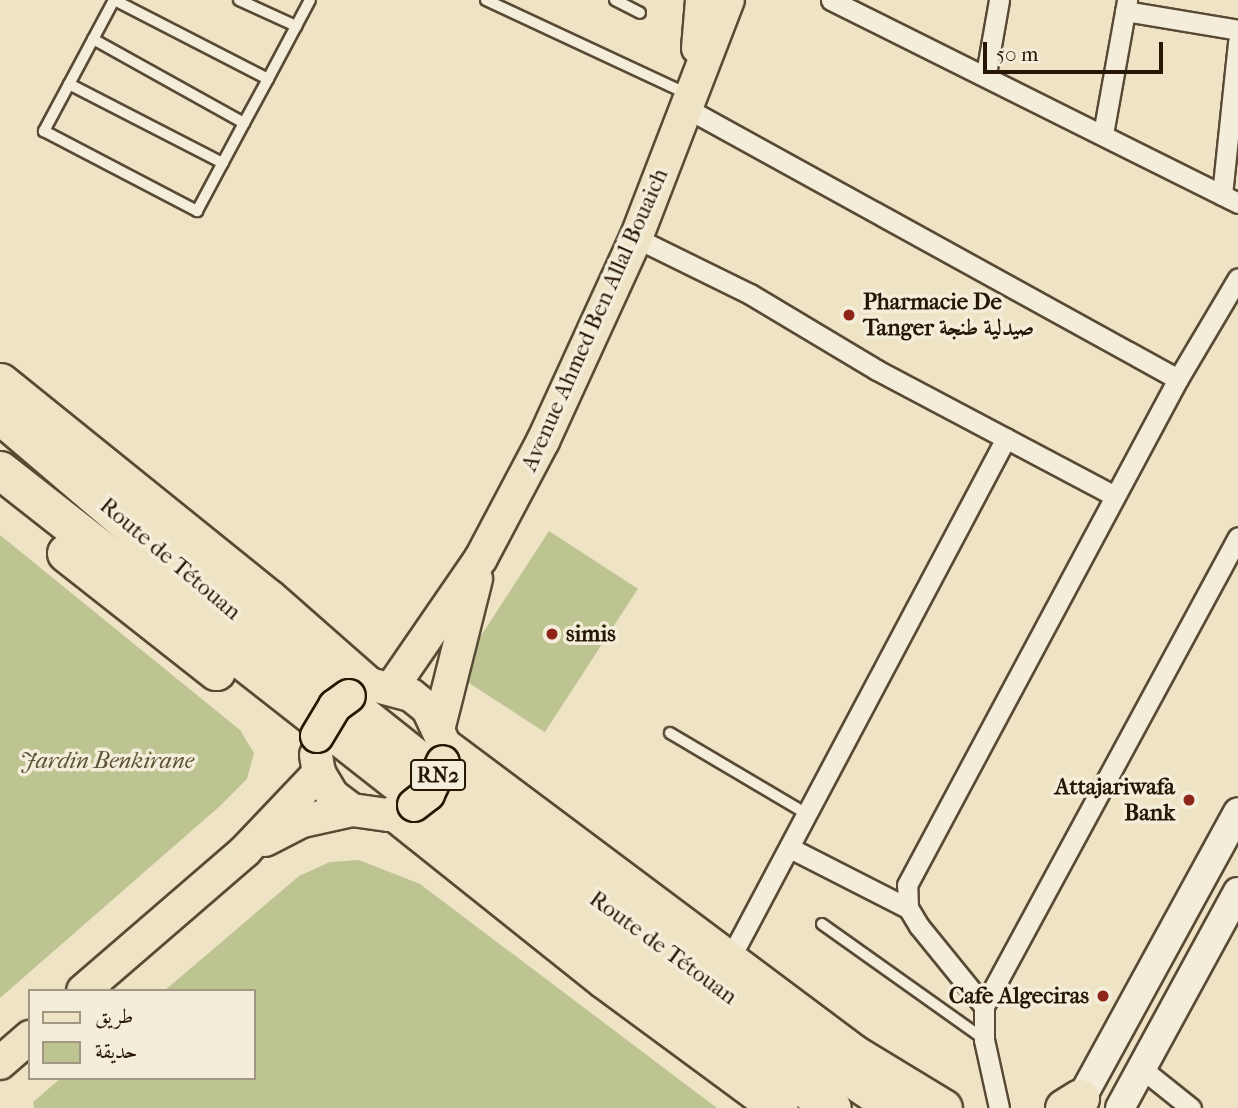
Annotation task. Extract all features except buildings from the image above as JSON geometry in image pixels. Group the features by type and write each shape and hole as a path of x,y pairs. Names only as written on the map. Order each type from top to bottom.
{"highway":[{"path":"0,382 268,598 369,690"},
{"name":"Route de Tétouan","path":"0,415 203,588 632,930 898,1108"},
{"name":"Route de Tétouan","path":"0,470 812,1104"},
{"path":"0,500 317,752"},
{"path":"442,745 854,1054 943,1108"},
{"path":"405,809 604,979 812,1104"},
{"path":"854,1054 898,1108"}],"main road":[{"name":"Avenue Ahmed Ben Allal Bouaich","path":"692,94 702,0"},
{"name":"Avenue Ahmed Ben Allal Bouaich","path":"369,690 481,558 542,441 636,238 728,0"},
{"name":"Avenue Ahmed Ben Allal Bouaich","path":"442,745 481,558"},
{"path":"245,851 317,752 335,706 369,690 411,695 442,745 428,794 405,809 370,815 352,810 332,794 317,752"},
{"path":"85,989 245,851 302,821 352,810"},
{"path":"1074,1105 1238,811"},
{"path":"1120,1108 1238,892"},
{"path":"0,1063 28,1039"}],"street":[{"path":"831,0 986,74 1230,199 1238,42"},
{"path":"986,74 999,0"},
{"path":"1103,134 1126,6 1238,30"},
{"path":"692,94 1178,379"},
{"path":"636,238 750,294 877,370 1115,496"},
{"path":"908,908 907,885 1178,379 1238,278"},
{"path":"728,962 1006,438"},
{"path":"999,1108 984,1040 984,1006 1238,537"},
{"path":"790,848 908,908 984,1006"},
{"path":"1141,1068 1191,1108"}],"lane":[{"path":"268,79 114,0 44,131 197,211 268,79 310,0"},
{"path":"239,0 296,26"},
{"path":"486,0 692,94"},
{"path":"615,0 640,13"},
{"path":"93,39 244,123"},
{"path":"69,84 223,163"},
{"path":"670,733 807,814"},
{"path":"822,924 984,1040"}],"green space":[{"name":"simis","path":"549,531 638,589 545,732 456,674"},
{"name":"Jardin Benkirane","path":"0,535 240,730 254,753 247,779 220,806 0,998"},
{"path":"359,860 420,884 717,1108 34,1108 33,1102 59,1080 256,1080 256,989 166,989 299,876 330,862"}],"place":[{"name":"Pharmacie De Tanger صيدلية طنجة","path":"849,315"},
{"name":"simis","path":"552,634"},
{"name":"Attajariwafa Bank","path":"1189,800"},
{"name":"Cafe Algeciras","path":"1103,996"}]}
